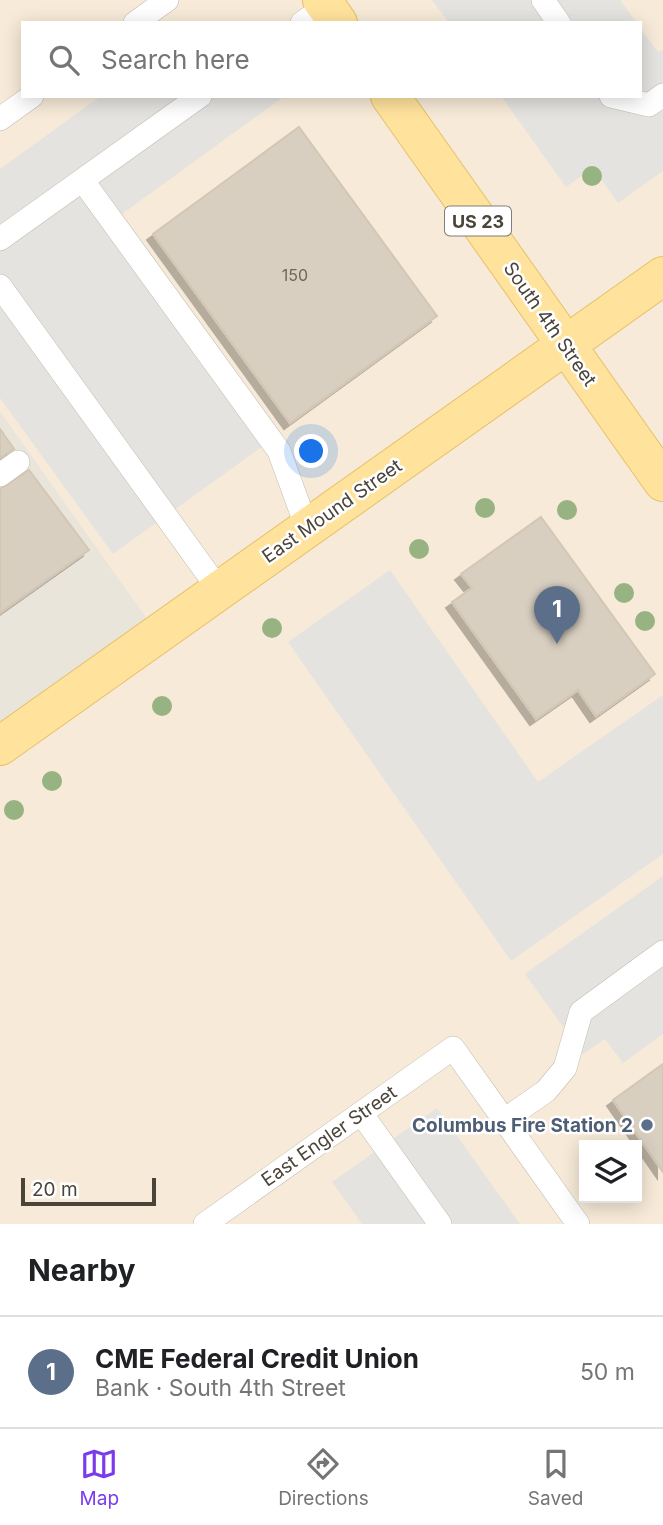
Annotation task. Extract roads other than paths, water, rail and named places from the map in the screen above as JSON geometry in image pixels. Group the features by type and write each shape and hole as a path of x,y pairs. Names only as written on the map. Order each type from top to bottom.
{"main road":[{"name":"South 4th Street","path":"391,98 663,482"},
{"name":"East Mound Street","path":"0,746 663,276"}],"lane":[{"path":"138,21 167,0"},
{"path":"543,0 558,21"},
{"path":"619,98 649,105 663,95"},
{"path":"0,119 29,98"},
{"path":"0,239 197,98"},
{"path":"83,181 279,451 307,528"},
{"path":"0,286 220,591"},
{"path":"578,1224 504,1120 546,1091 565,1068 581,1012 663,952"},
{"name":"East Engler Street","path":"205,1224 453,1048 504,1120"},
{"path":"361,1113 440,1224"}],"place":[{"name":"CME Federal Credit Union","path":"557,644"},
{"name":"Columbus Fire Station 2","path":"647,1125"}]}
